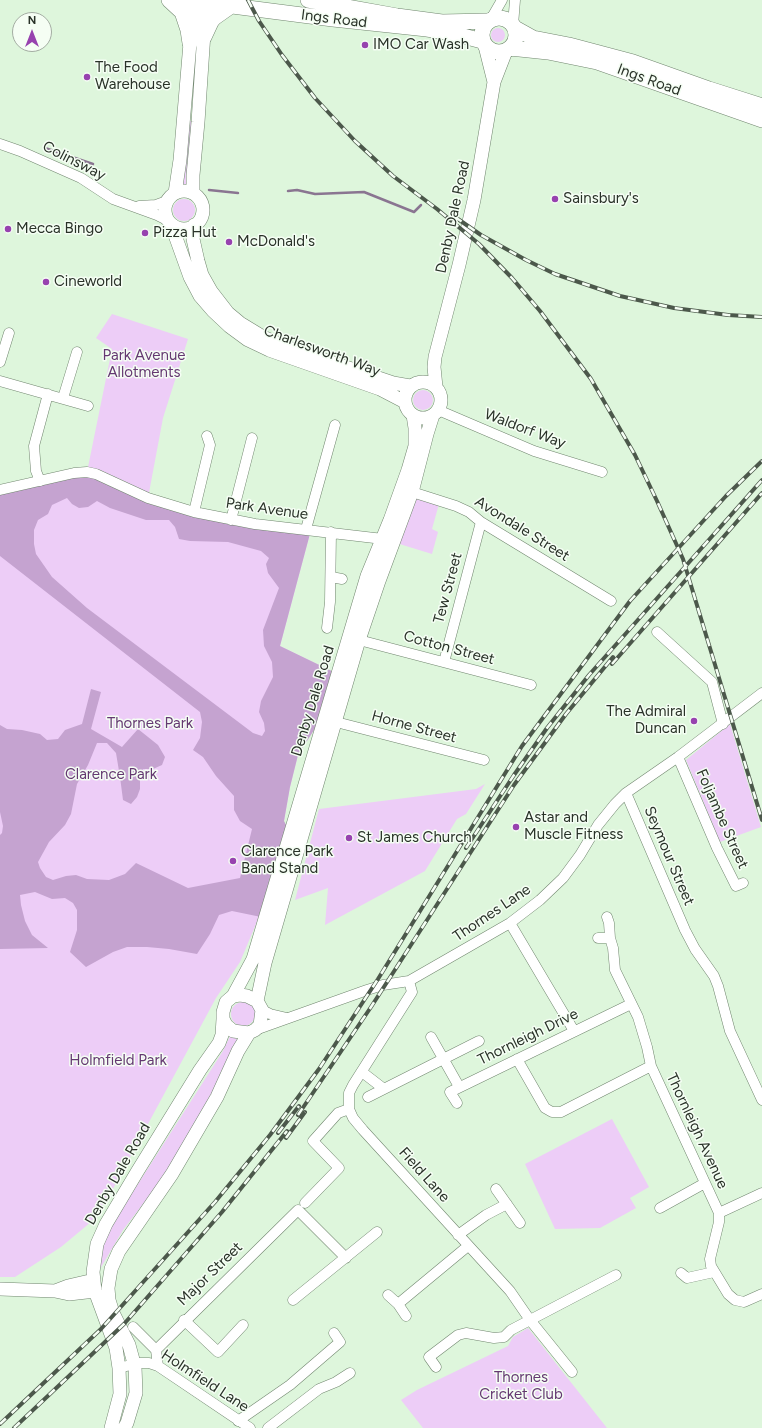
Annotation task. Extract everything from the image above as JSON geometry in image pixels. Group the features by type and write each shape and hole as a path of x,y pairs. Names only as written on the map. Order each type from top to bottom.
{"highway":[{"path":"169,0 182,12 188,30 190,43"},
{"name":"Ings Road","path":"308,0 329,2 397,16 442,22 489,20"},
{"name":"Ings Road","path":"198,1 333,20 427,29 452,33 484,44"},
{"path":"204,37 214,18 231,6"},
{"path":"501,18 510,21 514,26 516,39 508,50 502,52 493,51 484,44 482,30 489,20 501,18"},
{"name":"Ings Road","path":"514,26 533,38 612,56 709,90 758,105"},
{"name":"Ings Road","path":"508,50 548,52 597,62 762,120"},
{"path":"709,90 731,102 735,106 737,112 742,108 758,105"}],"main road":[{"path":"171,197 181,191 193,193 200,201 202,210 200,219 189,228 182,228 177,227 170,222 165,213 165,207 171,197 180,160 190,43 198,1"},
{"path":"193,193 193,175 204,37 198,1"},
{"name":"Denby Dale Road","path":"484,44 494,82"},
{"name":"Denby Dale Road","path":"436,387 434,367 435,357 474,200 494,82 508,50"},
{"name":"Charlesworth Way","path":"170,222 190,277 200,296 229,326 248,340 269,350 380,389 405,402"},
{"name":"Charlesworth Way","path":"194,225 193,239 202,275 211,291 228,313 240,322 263,337 286,347 393,383 414,384"},
{"name":"Denby Dale Road","path":"414,384 423,376 435,357"},
{"path":"427,382 436,387 441,398 436,412 422,418 408,410 405,402 407,391 414,384 427,382"},
{"name":"Denby Dale Road","path":"259,1006 265,963 359,640 379,580 412,492 427,434 436,412"},
{"name":"Denby Dale Road","path":"233,996 253,959 367,576 383,539 408,470 415,446 413,414"},
{"path":"0,1289 55,1291 73,1284 99,1286 105,1265 119,1251 172,1174 217,1097 238,1051 252,1032 260,1025 259,1006 247,996 233,996 226,1002 222,1012 226,1025 232,1031 252,1032"},
{"name":"Denby Dale Road","path":"99,1286 109,1300 113,1313 129,1345 134,1363 136,1393 127,1423 116,1427 120,1394 119,1368 116,1348 99,1286 94,1264 97,1244 106,1224 200,1070 219,1043 222,1035 223,1019"}],"street":[{"path":"489,20 502,0"},
{"path":"514,26 515,0"},
{"name":"Colinsway","path":"0,144 27,154 80,178 113,199 157,215 170,222"},
{"name":"Colinsway","path":"133,206 152,205 171,197"},
{"path":"0,362 10,333"},
{"path":"63,398 77,352"},
{"path":"0,381 88,406"},
{"path":"40,481 36,472 34,446 48,394"},
{"name":"Waldorf Way","path":"436,412 534,451 602,472"},
{"path":"306,529 335,425"},
{"path":"194,512 210,445 207,436"},
{"path":"231,520 252,438"},
{"name":"Park Avenue","path":"0,490 86,472 96,474 148,498 194,512 231,520 383,539"},
{"name":"Avondale Street","path":"412,492 456,506 469,512 481,522 611,601"},
{"name":"Tew Street","path":"444,662 481,522"},
{"path":"325,623 325,602 331,577 331,532"},
{"path":"331,577 342,579"},
{"path":"657,632 712,682 723,724"},
{"name":"Cotton Street","path":"359,640 532,685"},
{"name":"Thornes Lane","path":"252,1032 287,1018 383,985 409,981 510,923 535,904 563,878 580,855 598,825 626,793 723,724 762,693"},
{"name":"Horne Street","path":"336,722 484,760"},
{"name":"Foljambe Street","path":"678,757 717,848 736,886 743,883"},
{"name":"Seymour Street","path":"626,793 685,930 714,976 730,1032 762,1100"},
{"name":"Thornleigh Avenue","path":"607,917 613,948 614,970 638,1017 651,1066 719,1213 719,1222 710,1259 714,1272 728,1294 735,1300 744,1302 762,1294"},
{"path":"510,923 574,1032"},
{"path":"598,938 610,938"},
{"path":"349,1109 349,1094 412,992 409,981"},
{"name":"Thornleigh Drive","path":"457,1103 450,1092 632,1004"},
{"path":"259,1006 270,1014 287,1018"},
{"path":"432,1037 457,1083"},
{"path":"368,1097 479,1041"},
{"path":"517,1059 545,1108 552,1112 561,1112 651,1066"},
{"path":"362,1072 384,1089"},
{"name":"Major Street","path":"156,1350 184,1320 340,1168 313,1140 338,1113 349,1109"},
{"name":"Field Lane","path":"349,1109 353,1118 363,1130 510,1291 530,1320 572,1372"},
{"path":"660,1208 705,1184"},
{"path":"496,1189 520,1223"},
{"path":"719,1213 762,1193"},
{"path":"458,1235 486,1215 507,1204"},
{"path":"301,1206 346,1258"},
{"path":"293,1300 377,1232"},
{"path":"398,1304 468,1246"},
{"path":"684,1278 714,1272"},
{"path":"436,1367 429,1358 458,1335 466,1332 499,1338 504,1337 511,1330 616,1275"},
{"path":"388,1295 398,1304 406,1316"},
{"path":"184,1320 218,1352 243,1325"},
{"name":"Holmfield Lane","path":"133,1327 156,1350"},
{"path":"238,1421 290,1385 340,1342 334,1332"},
{"path":"156,1350 158,1366"},
{"name":"Holmfield Lane","path":"119,1368 134,1363 149,1363 158,1366 250,1428"},
{"path":"268,1428 319,1389 336,1382 350,1373"}],"green space":[{"path":"495,28 501,28 505,32 505,38 501,42 495,42 491,38 491,32"},
{"path":"187,121 193,121 190,184 179,184"},
{"path":"184,199 192,202 195,210 192,218 184,221 176,218 173,210 176,202"},
{"name":"Thornes Park","path":"112,314 188,339 163,418 148,498 194,512 311,530 280,646 327,669 298,755 284,821 259,917 240,962 216,998 108,1198 91,1222 61,1247 15,1277 0,1277 0,490 87,472 112,349 96,338"},
{"path":"423,390 430,393 433,400 430,407 423,410 416,407 413,400 416,393"},
{"path":"412,492 439,504 432,529 438,532 432,554 393,542"},
{"path":"730,724 761,827 720,842 686,760"},
{"path":"485,784 466,814 457,819 425,871 325,925 328,888 295,900 319,809 476,789"},
{"path":"243,1002 248,1003 254,1009 254,1019 248,1025 243,1026 238,1025 232,1019 231,1014 232,1009 238,1003"},
{"path":"230,1036 239,1040 220,1080 163,1178 123,1230 100,1269 100,1260 106,1234 223,1051"},
{"path":"612,1119 649,1187 630,1198 636,1208 600,1228 555,1229 525,1164"},
{"name":"Thornes Cricket Club","path":"528,1328 607,1428 423,1428 401,1400 417,1390 508,1346 513,1337"}],"shaded area":[{"path":"87,472 148,498 311,530 280,646 338,674 316,727 298,755 284,821 291,834 266,918 232,911 219,915 210,934 197,954 169,949 127,947 113,952 86,967 70,952 77,930 77,910 73,903 65,898 52,899 35,892 20,895 21,905 25,921 32,935 48,948 0,949 0,835 2,833 3,826 0,812 0,725 7,729 22,730 40,734 47,740 58,739 65,730 82,724 91,689 101,692 91,729 122,747 138,729 158,745 165,757 162,765 153,769 143,769 140,776 140,789 137,797 131,804 123,800 116,753 107,743 97,743 88,765 77,784 71,814 65,825 49,842 38,862 46,877 53,880 76,875 87,879 109,880 125,874 136,863 188,888 240,878 252,829 240,821 234,810 234,796 216,776 203,757 193,750 200,738 202,722 200,712 0,556 0,490","holes":["67,498 72,504 79,508 88,507 97,501 110,508 146,520 169,520 175,527 179,539 190,541 228,542 261,551 269,558 266,564 268,573 279,588 263,630 264,646 272,662 273,677 261,701 259,712 264,723 265,731 262,736 253,733 87,608 52,577 36,554 34,530 38,520 48,514 52,505"]}],"waterway":[{"path":"45,148 93,164"},
{"path":"209,190 238,193"},
{"path":"288,191 297,190 315,194 364,192 414,212 421,205"}],"railway":[{"path":"248,0 259,21 282,55 315,98 355,141 393,176 437,209 479,244 512,278 540,311 591,379 635,455 683,559 762,820"},
{"path":"455,217 481,235 555,274 620,296 674,308 728,315 762,317"},
{"path":"0,1424 101,1329 215,1202 270,1135 319,1069 378,979 522,746 630,601 726,496 762,461"},
{"path":"466,848 547,728 589,675 762,480"},
{"path":"612,664 762,493"},
{"path":"298,1115 371,1007 514,785 566,714 613,657"},
{"path":"278,1133 299,1106"},
{"path":"286,1138 305,1112"},
{"path":"14,1428 124,1324 222,1212 287,1131"}],"place":[{"name":"IMO Car Wash","path":"365,45"},
{"name":"The Food Warehouse","path":"87,77"},
{"name":"Sainsbury's","path":"555,199"},
{"name":"Mecca Bingo","path":"8,229"},
{"name":"Pizza Hut","path":"145,233"},
{"name":"McDonald's","path":"229,242"},
{"name":"Cineworld","path":"46,282"},
{"name":"The Admiral Duncan","path":"694,721"},
{"name":"Astar and Muscle Fitness","path":"516,827"},
{"name":"St James Church","path":"349,838"},
{"name":"Clarence Park Band Stand","path":"233,861"}],"park label":[{"name":"Park Avenue Allotments","path":"144,364"},
{"name":"Clarence Park","path":"111,775"},
{"name":"Holmfield Park","path":"118,1061"}]}
